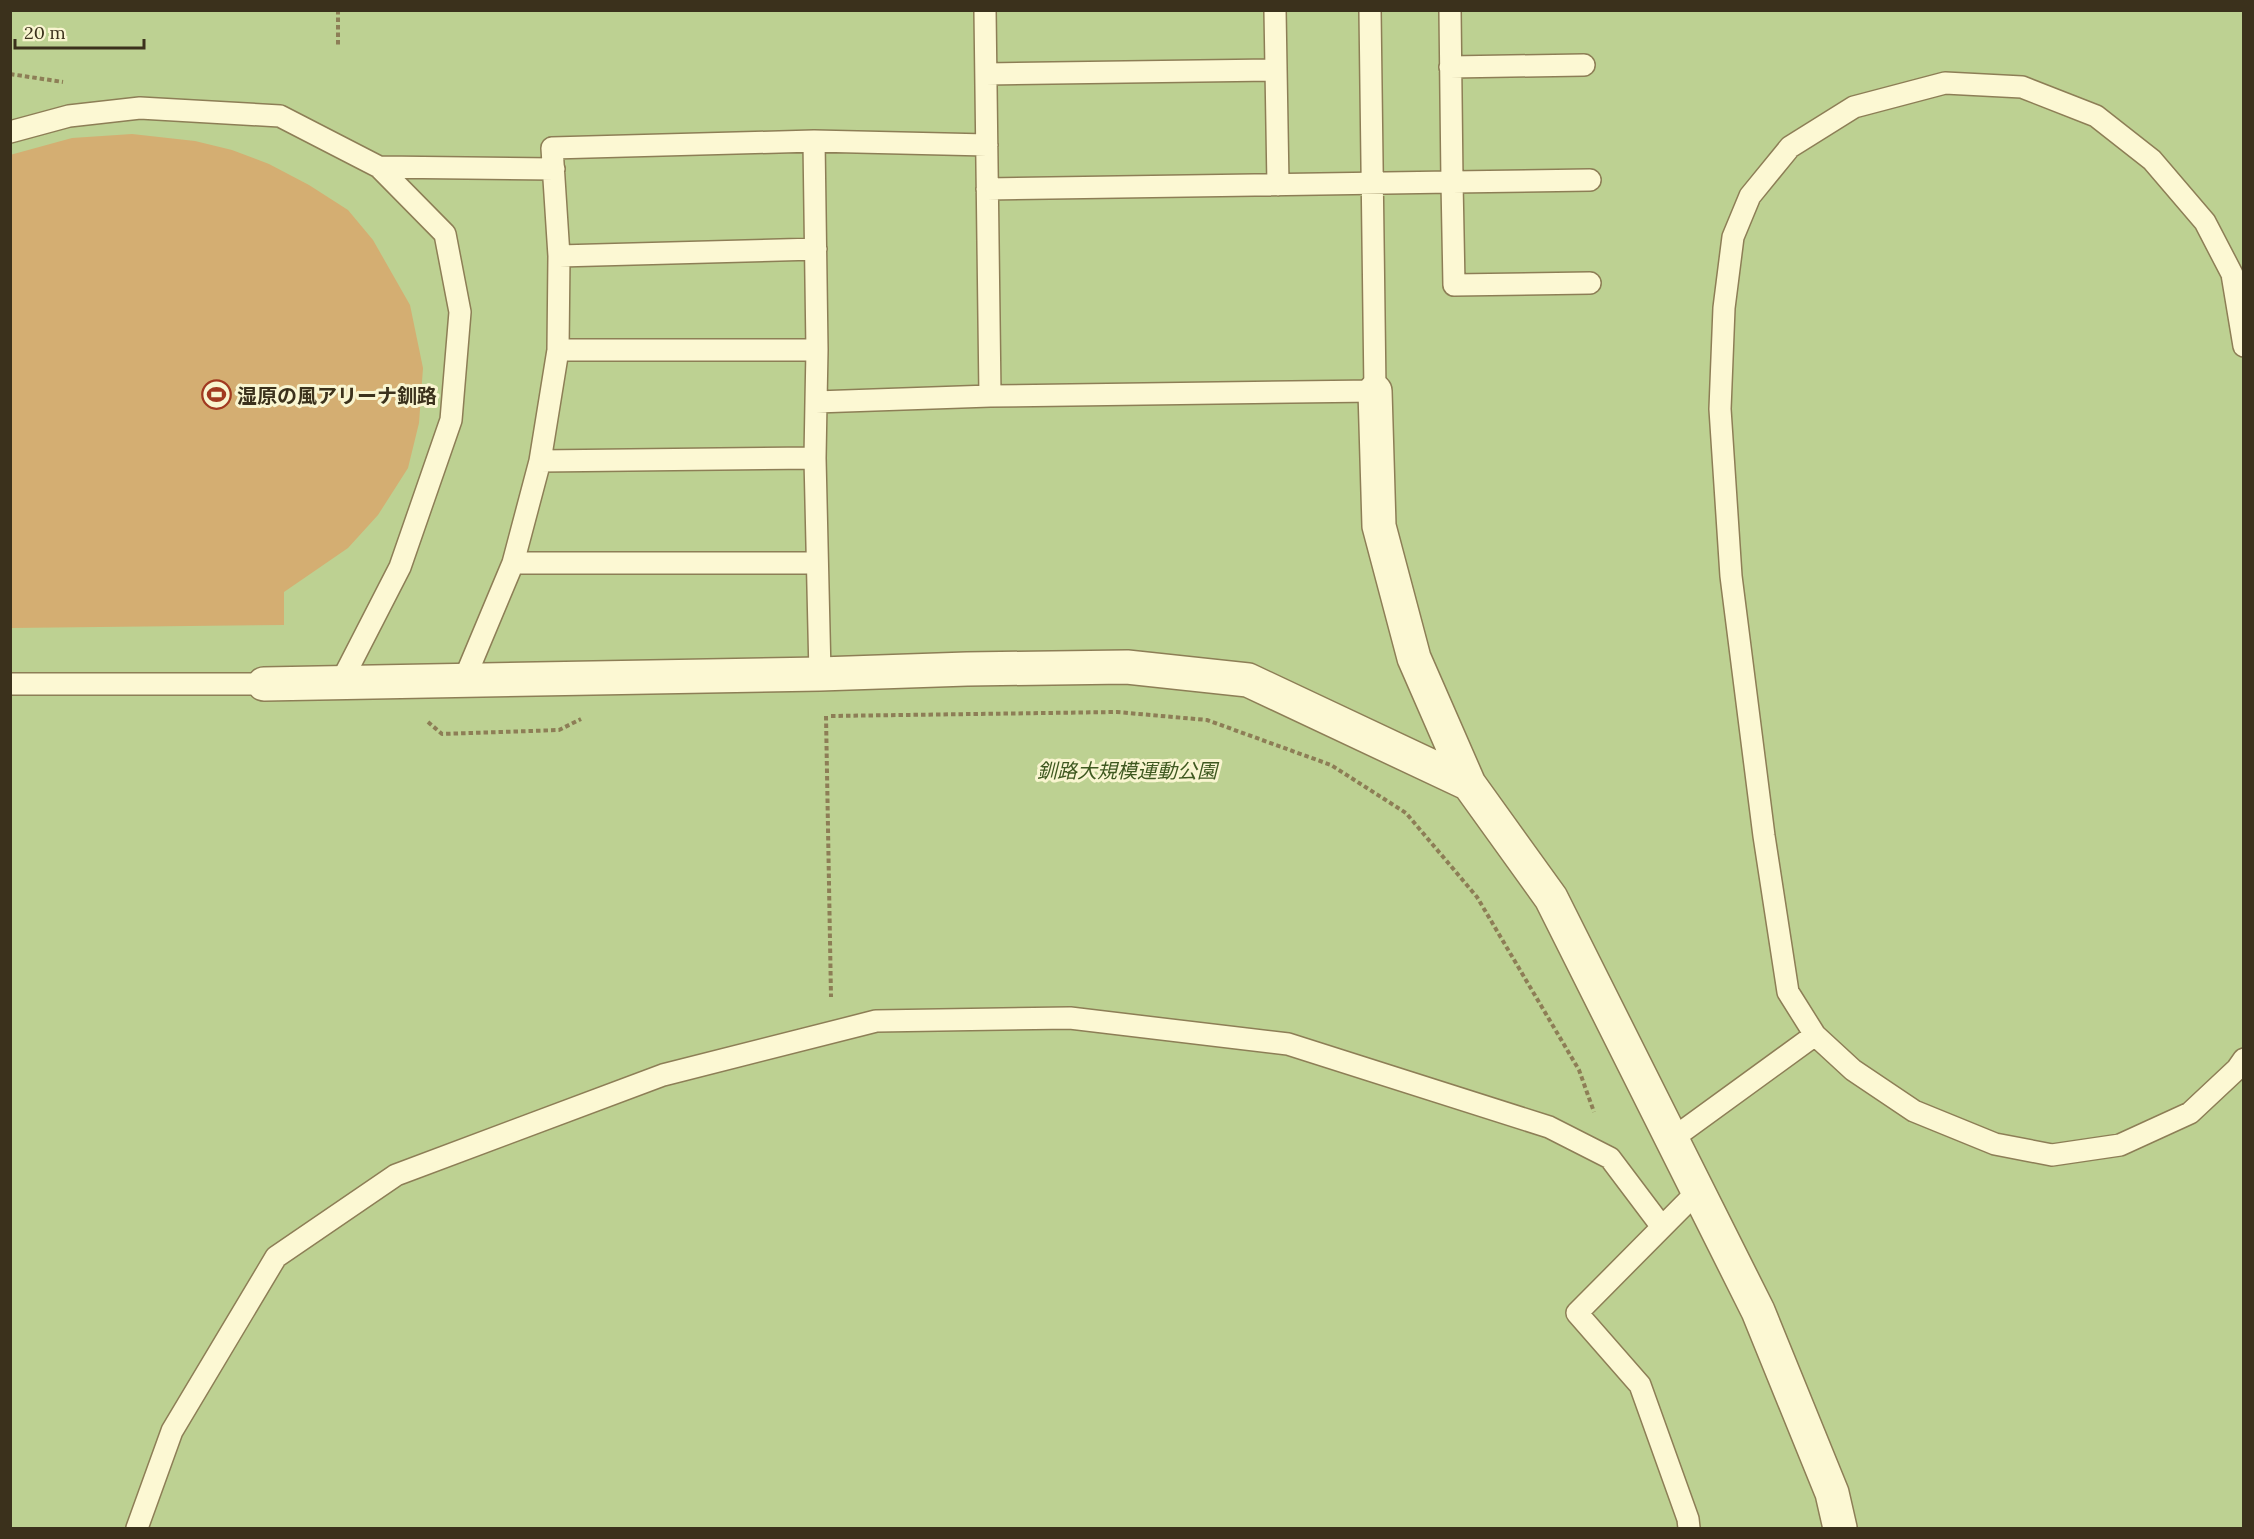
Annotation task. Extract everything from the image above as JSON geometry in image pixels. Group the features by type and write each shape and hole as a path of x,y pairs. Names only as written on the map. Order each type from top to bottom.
{"street":[{"path":"1376,391 1379,526 1414,658 1469,784 1551,898 1758,1311 1832,1493 1840,1528"},
{"path":"264,684 1127,667 1248,680 1469,784"}],"lane":[{"path":"985,10 990,396"},
{"path":"1275,10 1278,185"},
{"path":"816,402 990,396 1376,391 1370,10"},
{"path":"1450,10 1454,285 1590,283"},
{"path":"1450,67 1584,65"},
{"path":"986,74 1276,70"},
{"path":"2244,346 2232,274 2205,222 2152,160 2096,117 2022,87 1945,83 1854,107 1790,147 1750,196 1733,237 1724,308 1720,409 1731,576 1764,836 1788,992 1815,1035 1853,1070 1914,1111 1995,1144 2052,1155 2120,1145 2190,1113 2237,1069 2244,1059"},
{"path":"10,132 69,116 140,108 280,116 380,167 446,234 460,312 451,420 400,567 341,682"},
{"path":"464,680 513,563 540,460 558,350 559,256 552,148 814,141 987,145"},
{"path":"814,141 817,350 815,458 820,674"},
{"path":"380,167 554,169"},
{"path":"987,189 1590,180"},
{"path":"559,256 816,249"},
{"path":"558,350 817,350"},
{"path":"540,460 815,458"},
{"path":"513,563 817,564"},
{"path":"10,684 264,684"},
{"path":"137,1528 172,1431 276,1257 396,1175 663,1075 876,1021 1070,1018 1288,1044 1549,1127 1610,1158 1662,1227"},
{"path":"1672,1139 1815,1035"},
{"path":"1689,1528 1688,1519 1640,1385 1577,1313 1698,1191"}],"path":[{"path":"338,10 338,47"},
{"path":"832,1032 826,716 1117,712 1207,720 1330,765 1406,813 1477,897 1579,1070 1610,1158"},
{"path":"421,715 442,734 559,730 580,719 591,719"}],"green space":[{"name":"釧路大規模運動公園","path":"10,11 2243,11 2243,1528 11,1528"}],"building":[{"name":"湿原の風アリーナ釧路","path":"132,134 195,141 232,150 269,164 309,185 348,210 373,240 410,305 423,368 419,423 408,468 378,515 348,548 284,592 284,625 10,628 10,155 72,138"}],"place":[{"name":"湿原の風アリーナ釧路","path":"216,395"}]}
